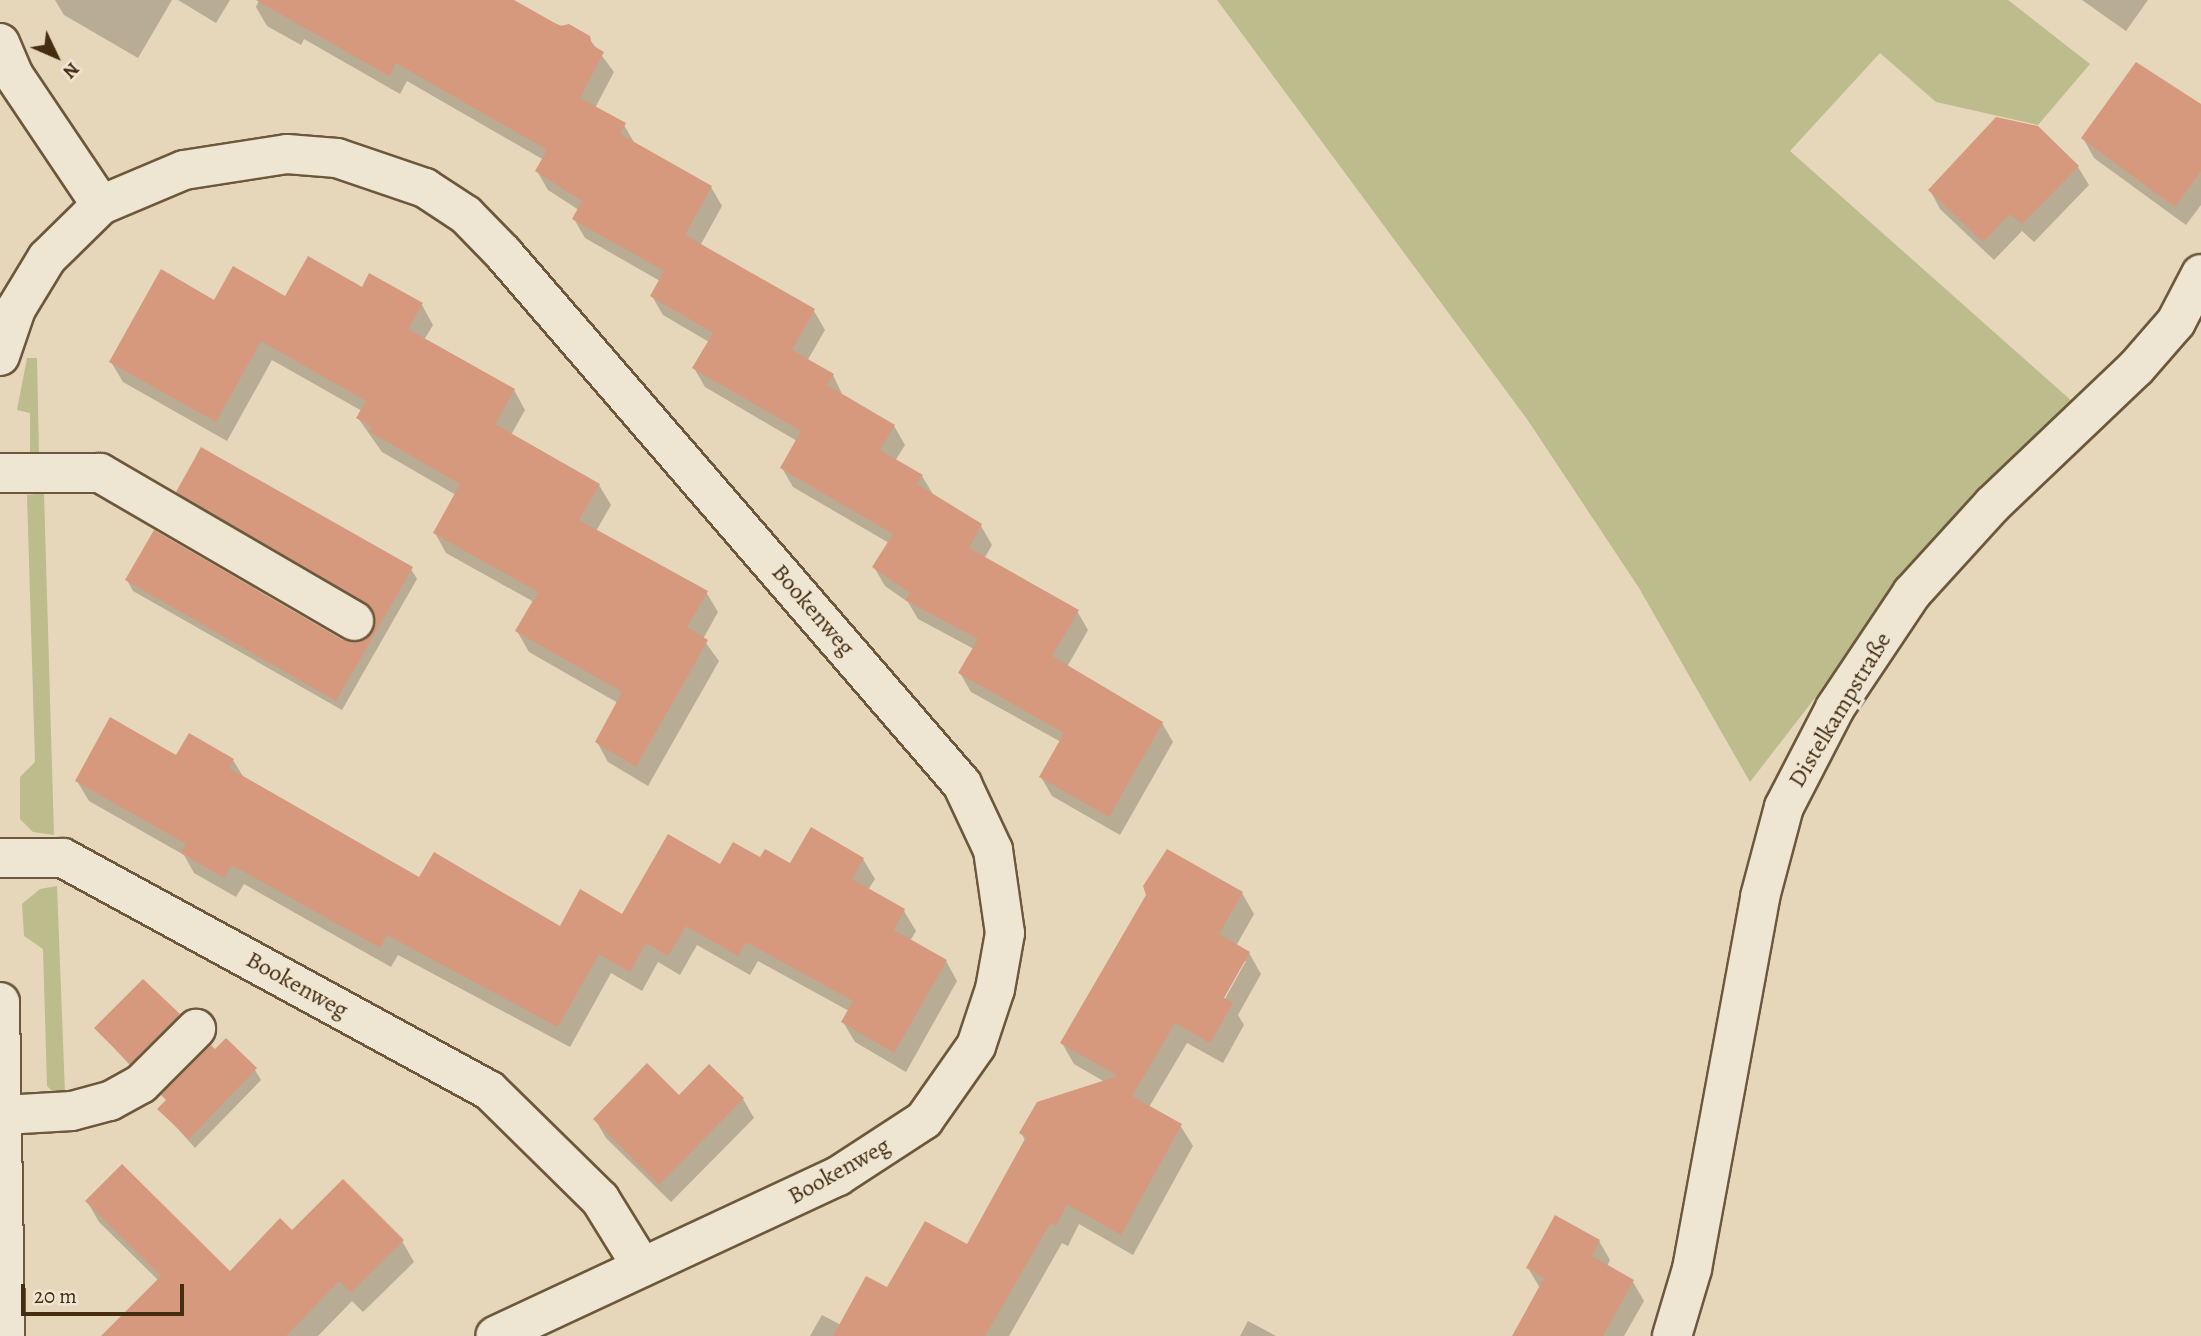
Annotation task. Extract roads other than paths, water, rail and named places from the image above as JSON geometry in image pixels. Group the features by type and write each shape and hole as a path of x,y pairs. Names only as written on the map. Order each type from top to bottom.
{"street":[{"path":"0,43 13,74 101,205 47,258 16,309 0,356"},
{"name":"Bookenweg","path":"101,205 193,167 287,154 337,158 382,172 425,188 466,215 962,784 993,850 1005,933 995,989 976,1046 952,1084 924,1120 882,1151 838,1176 495,1336"},
{"name":"Distelkampstraße","path":"1672,1336 1692,1269 1760,897 1784,807 1835,708 1912,593 1992,505 2136,368 2176,322 2201,274"},
{"path":"0,473 100,473 354,621"},
{"name":"Bookenweg","path":"0,858 63,858 489,1090 600,1199 642,1267"},
{"path":"0,1002 4,1115 5,1336"},
{"path":"4,1115 72,1111 110,1101 141,1084 196,1029"}]}
